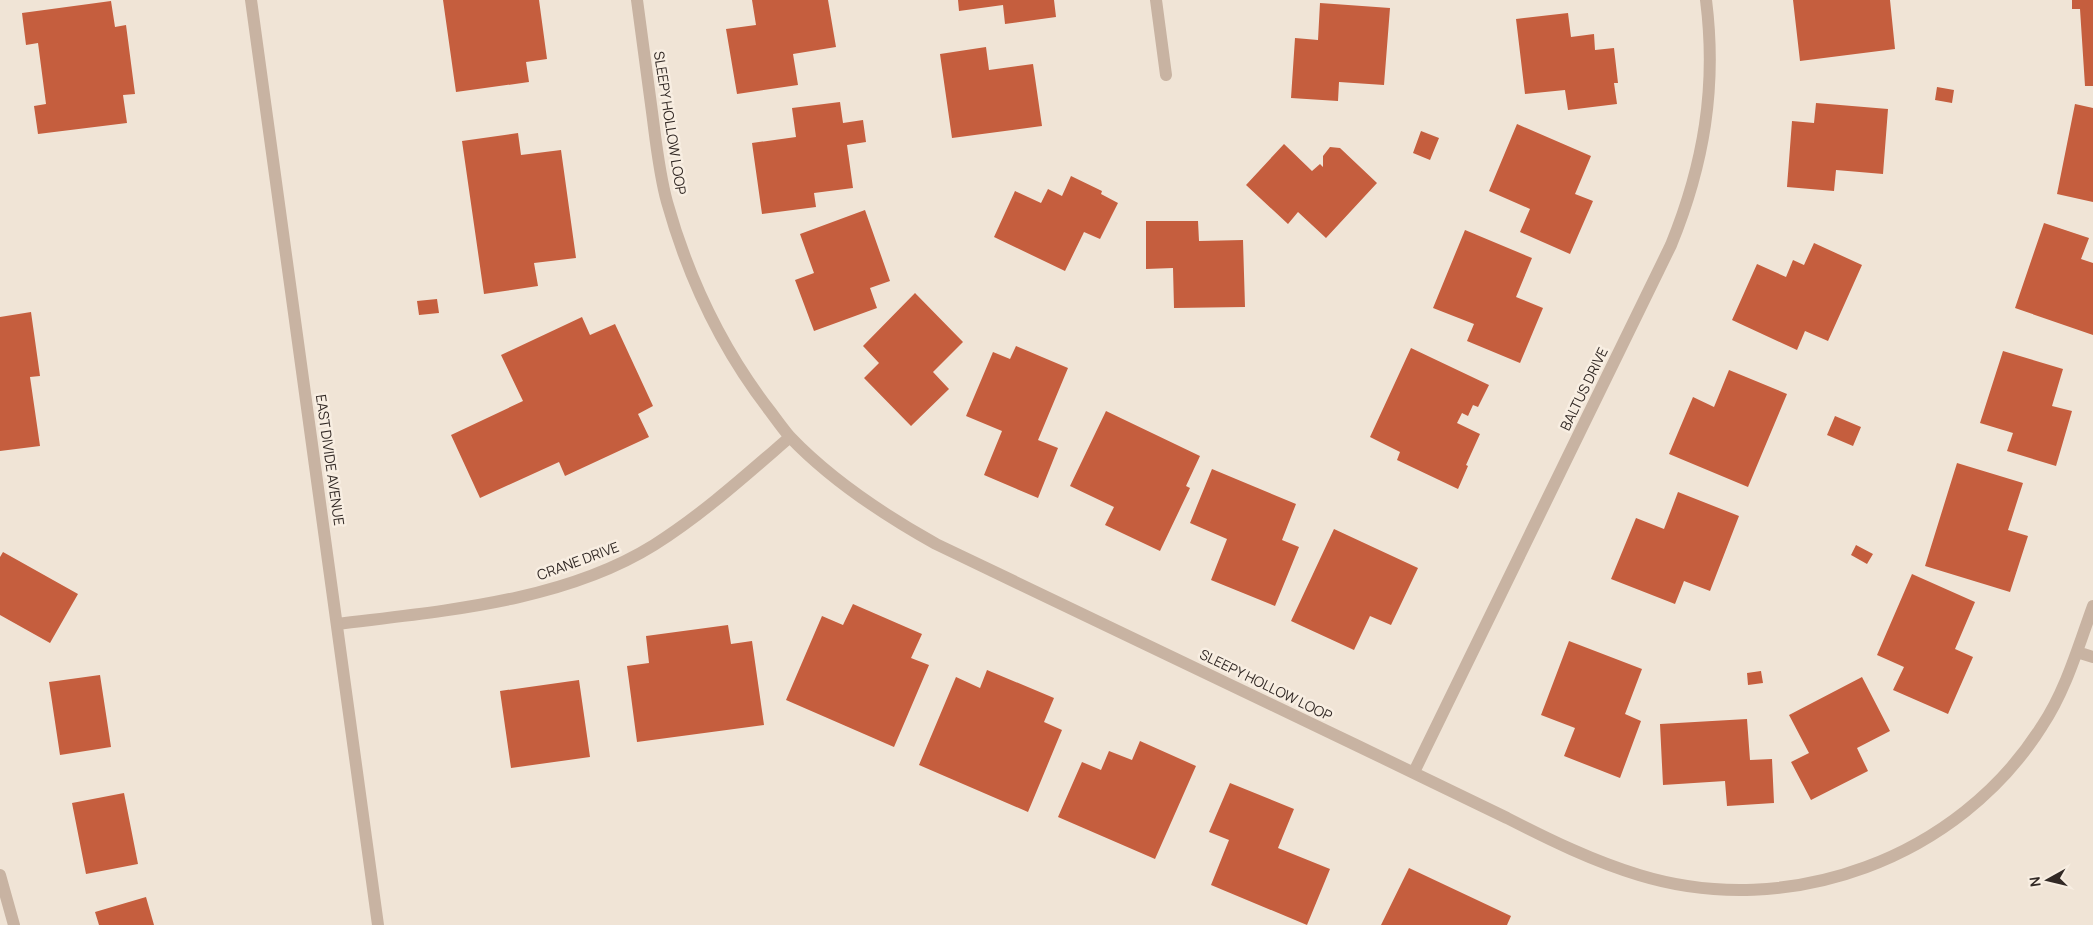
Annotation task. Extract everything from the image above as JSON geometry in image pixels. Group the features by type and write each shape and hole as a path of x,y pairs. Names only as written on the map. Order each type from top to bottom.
{"street":[{"name":"EAST DIVIDE AVENUE","path":"251,0 378,925"},
{"name":"SLEEPY HOLLOW LOOP","path":"637,0 657,150 667,200 682,249 702,297 727,348 757,394 790,437 826,470 900,524 936,544 1414,772 1571,850 1608,866 1644,877 1682,885 1720,889 1760,890 1803,885 1846,876 1886,860 1924,841 1961,816 1993,787 2022,755 2043,725 2060,693 2093,606"},
{"path":"1156,0 1166,75"},
{"name":"BALTUS DRIVE","path":"1414,772 1671,245 1687,207 1699,163 1707,116 1711,69 1706,0"},
{"name":"CRANE DRIVE","path":"337,624 496,602 570,583 612,567 653,546 696,516 790,437"},
{"path":"2077,652 2093,658"},
{"path":"0,875 14,925"}],"building":[{"path":"443,0 539,0 547,59 526,62 529,82 456,92"},
{"path":"752,0 828,0 836,47 793,54 798,85 737,94 726,29 756,25"},
{"path":"958,0 1054,0 1056,17 1005,24 1003,5 959,11"},
{"path":"1793,0 1890,0 1895,49 1800,61"},
{"path":"2072,0 2093,0 2093,86 2085,86 2080,9 2072,9"},
{"path":"111,1 115,27 126,25 135,94 123,95 127,123 38,134 34,106 46,104 38,43 26,45 22,13"},
{"path":"1320,3 1390,8 1384,85 1339,82 1338,101 1291,98 1295,38 1318,40"},
{"path":"1568,13 1571,37 1594,34 1595,50 1614,48 1618,83 1614,83 1617,104 1568,110 1565,90 1525,94 1516,19"},
{"path":"986,47 989,70 1033,64 1042,126 952,138 940,54"},
{"path":"1937,87 1954,90 1952,103 1935,100"},
{"path":"840,102 843,123 863,120 866,142 847,145 853,188 814,193 816,207 762,214 752,143 796,137 792,108"},
{"path":"1816,103 1888,109 1883,174 1836,170 1834,191 1787,187 1792,121 1814,123"},
{"path":"2075,104 2093,108 2093,202 2057,194"},
{"path":"1517,124 1591,156 1575,194 1593,201 1570,254 1520,232 1530,209 1489,191"},
{"path":"1421,131 1439,138 1430,160 1413,153"},
{"path":"518,133 521,155 561,150 576,258 534,263 538,286 484,294 462,141"},
{"path":"1284,144 1312,171 1320,164 1323,167 1323,156 1330,147 1340,148 1377,183 1326,238 1298,212 1288,224 1246,185"},
{"path":"1071,176 1102,191 1101,194 1118,203 1100,239 1084,232 1065,271 994,237 1015,191 1041,203 1048,189 1062,196"},
{"path":"865,210 890,281 870,288 877,308 814,331 795,280 814,273 800,234"},
{"path":"1146,221 1198,221 1199,241 1243,240 1245,307 1174,308 1173,268 1146,269"},
{"path":"2044,223 2089,238 2081,259 2093,263 2093,335 2015,308"},
{"path":"1465,230 1532,258 1516,297 1543,308 1520,363 1467,341 1474,324 1433,308"},
{"path":"1814,243 1862,265 1828,341 1805,331 1797,350 1732,320 1757,264 1786,277 1793,260 1804,265"},
{"path":"915,293 963,342 933,372 949,389 911,426 864,378 879,363 863,346"},
{"path":"437,299 439,313 419,315 417,301"},
{"path":"31,312 40,376 30,377 40,446 0,451 0,317"},
{"path":"582,317 590,335 615,324 653,406 638,414 649,437 565,476 559,462 480,498 451,435 523,401 501,355"},
{"path":"1016,346 1068,368 1038,440 1058,448 1038,498 984,475 1002,431 966,416 993,352 1010,359"},
{"path":"1411,348 1489,385 1478,407 1473,405 1468,416 1462,413 1457,423 1480,434 1458,489 1397,460 1400,452 1370,437"},
{"path":"2003,351 2063,369 2052,406 2072,411 2056,466 2007,451 2013,433 1980,423"},
{"path":"1729,370 1787,394 1748,487 1669,454 1693,397 1714,407"},
{"path":"1106,411 1200,456 1186,486 1190,488 1160,551 1105,525 1114,507 1070,486"},
{"path":"1835,416 1861,427 1853,446 1827,435"},
{"path":"1957,463 2023,483 2008,530 2028,536 2010,592 1925,566"},
{"path":"1212,469 1296,504 1282,540 1299,547 1275,606 1211,580 1227,539 1190,523"},
{"path":"1678,492 1739,516 1710,591 1684,581 1675,604 1611,579 1636,518 1664,529"},
{"path":"1334,529 1418,568 1391,625 1370,616 1354,650 1291,621"},
{"path":"1856,545 1873,554 1867,564 1851,555"},
{"path":"3,552 78,594 50,643 0,615 0,557"},
{"path":"1912,574 1975,602 1955,649 1973,657 1948,714 1893,690 1904,667 1877,655"},
{"path":"853,604 922,634 911,658 929,665 894,747 786,700 822,616 843,625"},
{"path":"728,625 731,644 752,641 764,725 637,742 627,666 649,663 646,636"},
{"path":"1569,641 1642,669 1625,714 1641,721 1620,778 1564,756 1575,728 1541,715"},
{"path":"987,670 1054,698 1044,722 1062,730 1028,812 919,765 956,677 980,688"},
{"path":"1761,671 1763,683 1748,685 1747,673"},
{"path":"100,675 111,747 60,755 49,682"},
{"path":"1862,677 1890,731 1857,748 1868,771 1811,800 1791,762 1809,753 1789,715"},
{"path":"579,680 590,757 511,768 500,691"},
{"path":"1747,719 1750,760 1772,759 1774,803 1727,806 1725,781 1663,785 1660,724"},
{"path":"1140,741 1196,766 1155,859 1058,817 1082,762 1101,770 1109,751 1132,760"},
{"path":"1230,783 1294,809 1278,848 1330,869 1307,925 1211,885 1229,840 1209,832"},
{"path":"124,793 138,864 86,874 72,803"},
{"path":"1409,868 1511,916 1507,925 1381,925"},
{"path":"146,897 154,925 99,925 95,912"}]}
